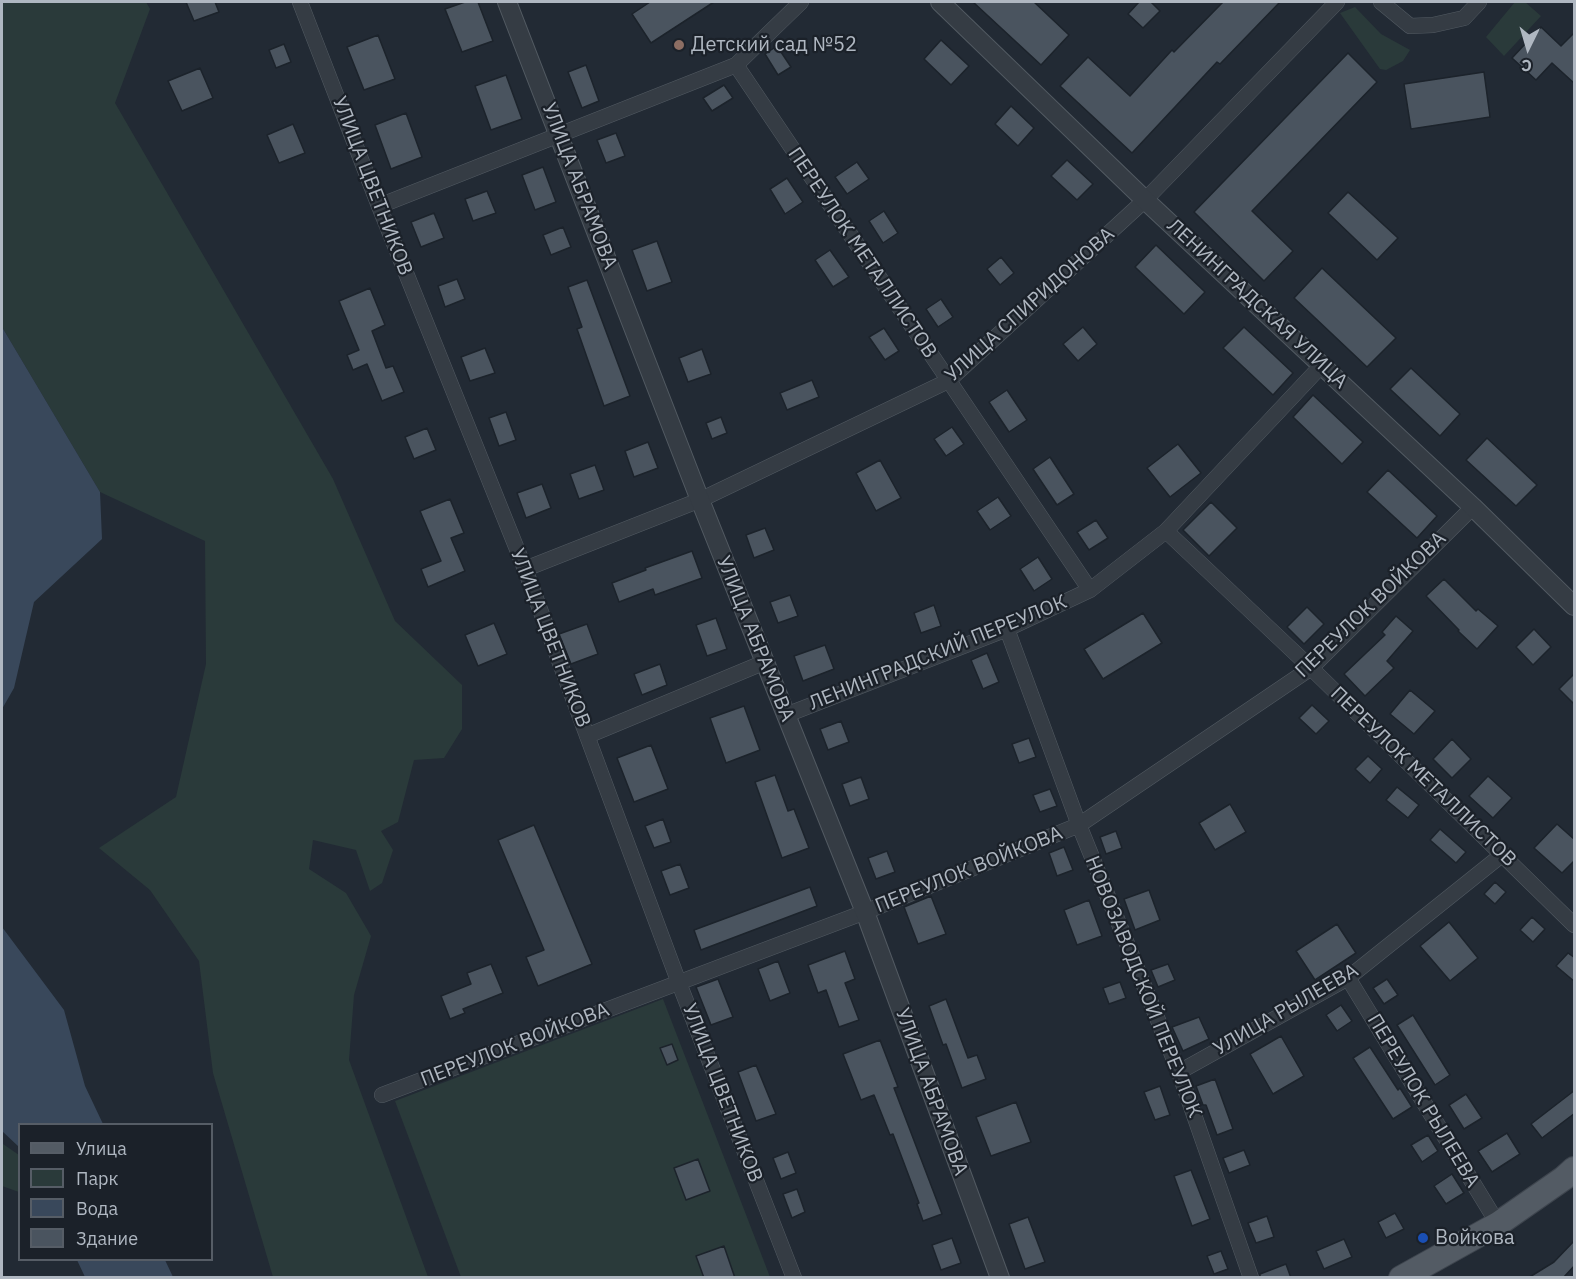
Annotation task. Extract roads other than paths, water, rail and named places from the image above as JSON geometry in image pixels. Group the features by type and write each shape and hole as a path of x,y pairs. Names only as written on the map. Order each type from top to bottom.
{"main road":[{"path":"1401,1278 1498,1224 1575,1169"}],"street":[{"name":"УЛИЦА ЦВЕТНИКОВ","path":"300,2 379,207 525,569 679,983 794,1278"},
{"name":"УЛИЦА АБРАМОВА","path":"507,2 700,500 865,912 1000,1278"},
{"path":"379,207 736,66 801,2"},
{"name":"ЛЕНИНГРАДСКАЯ УЛИЦА","path":"940,2 1145,200 1322,364 1575,606"},
{"name":"УЛИЦА СПИРИДОНОВА","path":"525,569 700,500 948,381 1145,200 1337,2"},
{"path":"1381,2 1410,26 1433,25 1464,18 1479,2"},
{"name":"ПЕРЕУЛОК МЕТАЛЛИСТОВ","path":"736,66 1090,590"},
{"name":"ЛЕНИНГРАДСКИЙ ПЕРЕУЛОК","path":"786,715 1007,629 1090,590 1166,531 1322,364"},
{"name":"ПЕРЕУЛОК ВОЙКОВА","path":"382,1095 865,912 1079,825 1311,668 1473,507"},
{"name":"ПЕРЕУЛОК МЕТАЛЛИСТОВ","path":"1166,531 1311,668 1575,925"},
{"name":"НОВОЗАВОДСКОЙ ПЕРЕУЛОК","path":"1007,629 1079,825 1179,1072 1251,1278"},
{"path":"587,736 765,662"},
{"name":"УЛИЦА РЫЛЕЕВА","path":"1179,1072 1348,978 1503,854"},
{"name":"ПЕРЕУЛОК РЫЛЕЕВА","path":"1348,978 1498,1224"}],"water":[{"path":"2,327 100,492 102,539 34,602 14,688 2,709"},
{"path":"2,927 64,1010 85,1086 103,1123 18,1123 18,1146 2,1131"},
{"path":"77,1261 165,1261 173,1277 85,1277"}],"place":[{"name":"Детский сад №52","path":"679,45"},
{"name":"Войкова","path":"1423,1238"}]}
